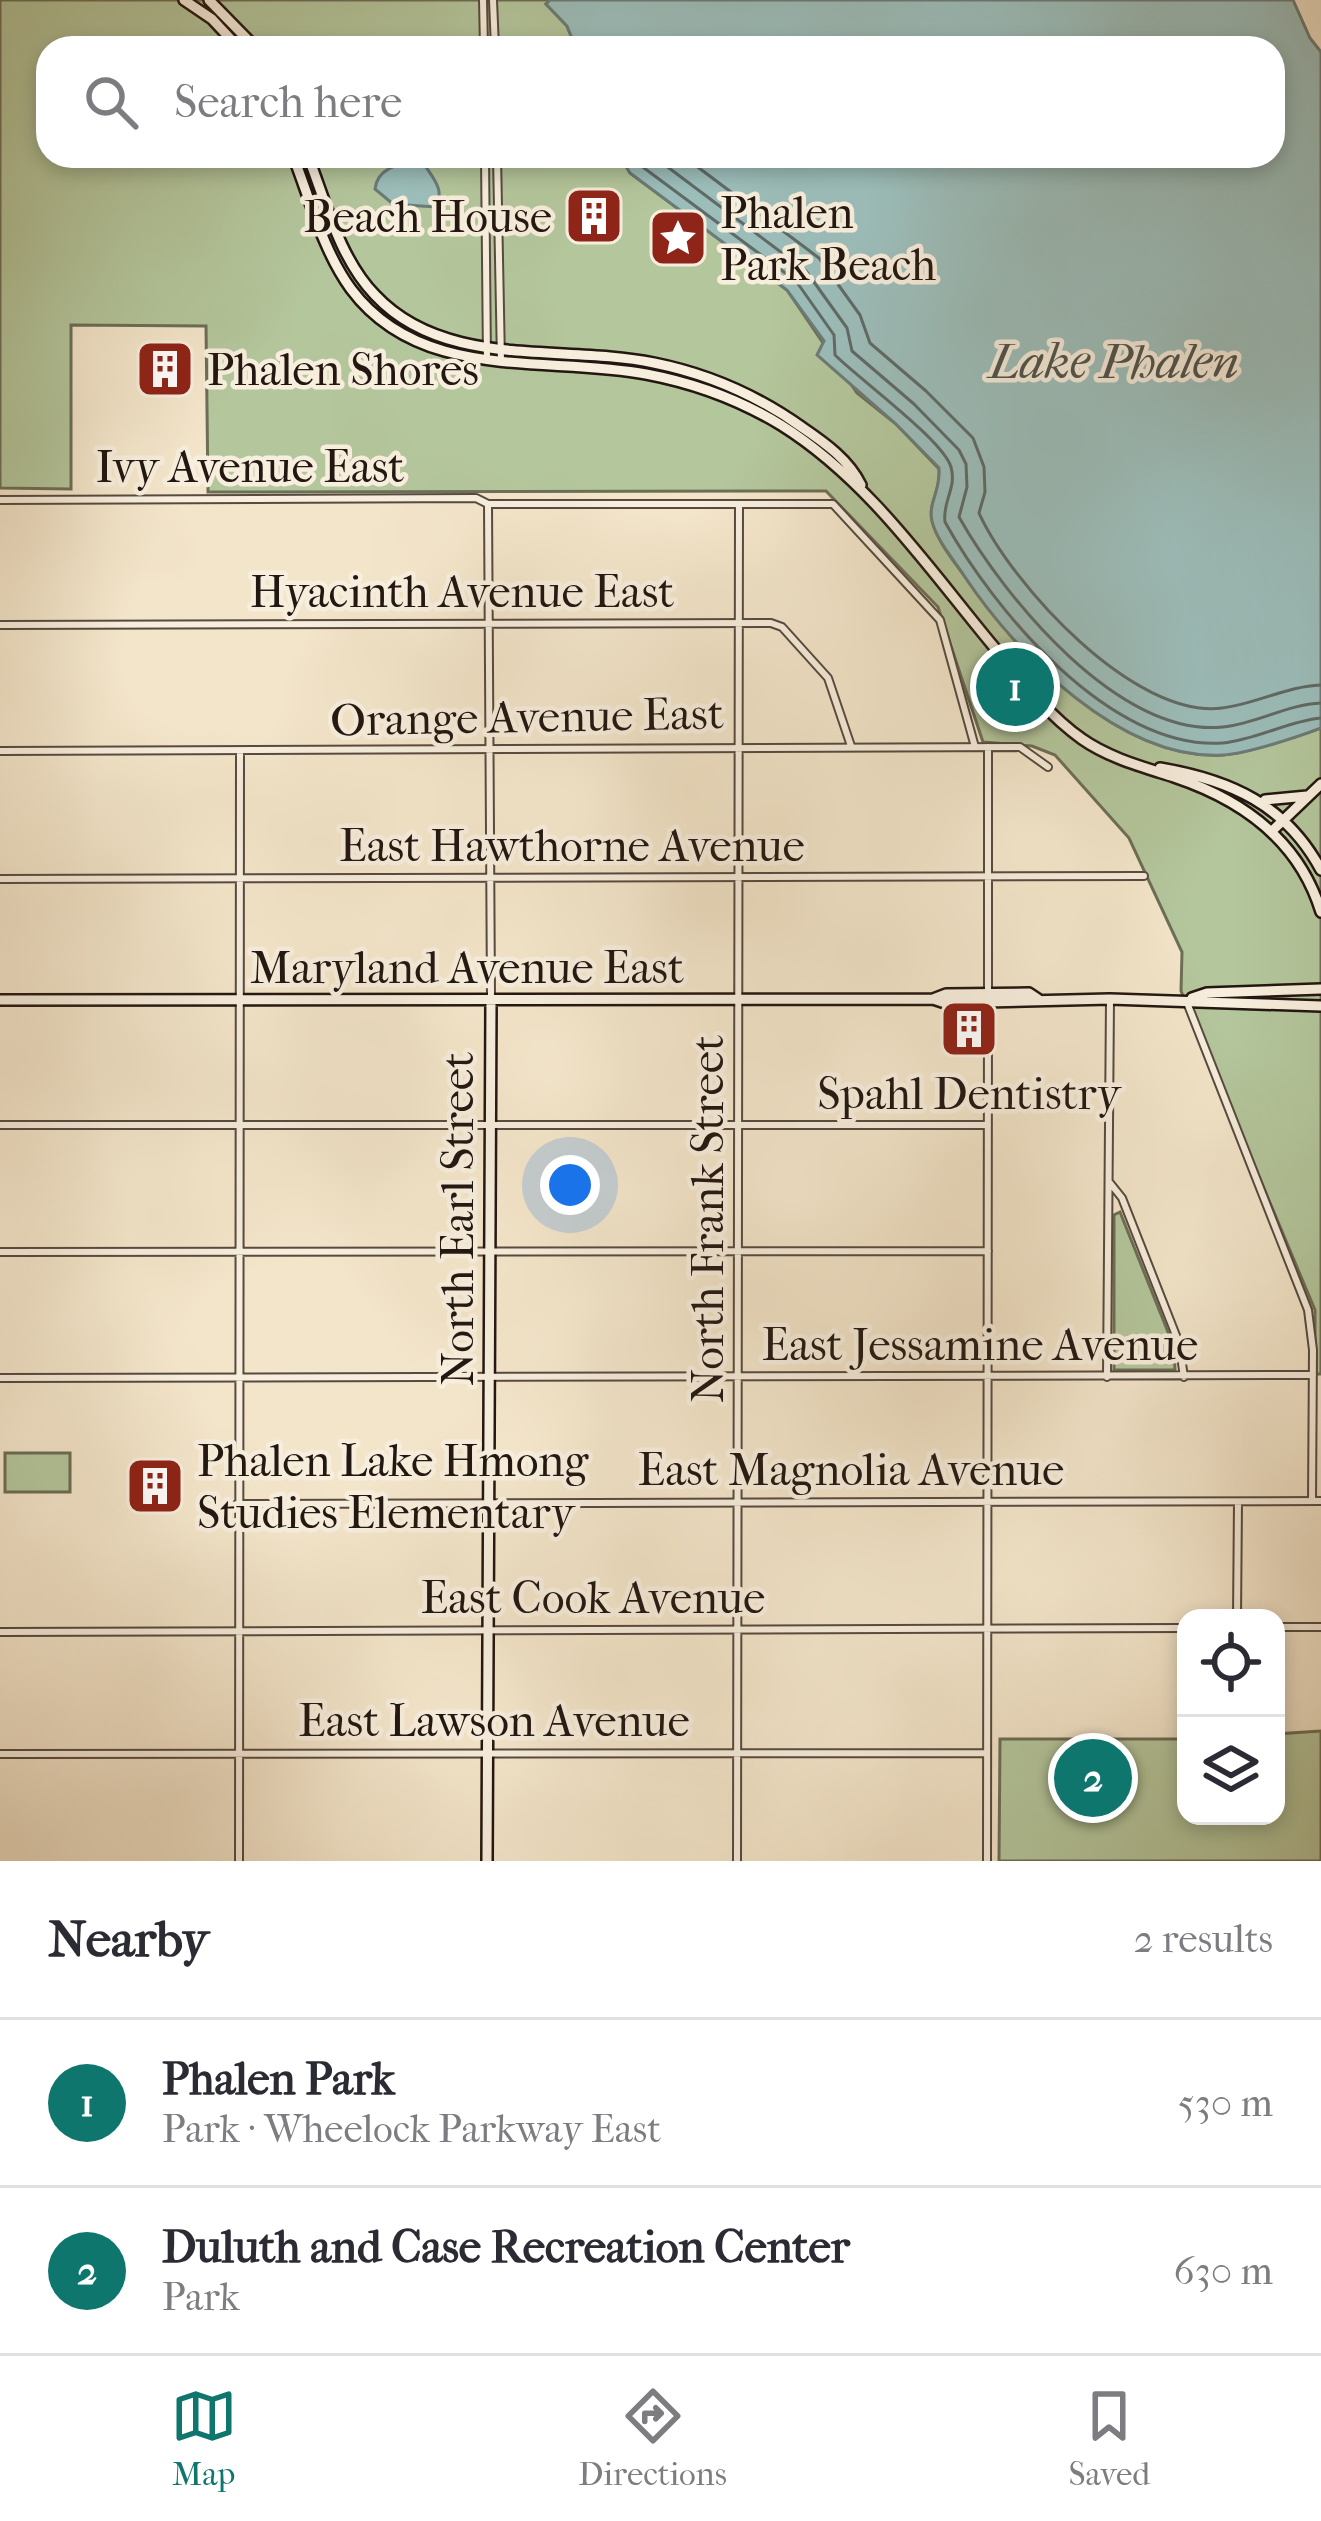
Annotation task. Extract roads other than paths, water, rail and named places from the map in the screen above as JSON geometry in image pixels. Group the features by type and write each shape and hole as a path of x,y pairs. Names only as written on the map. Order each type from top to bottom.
{"street":[{"path":"184,0 228,36"},
{"path":"209,0 244,36"},
{"path":"483,0 484,36"},
{"path":"493,0 494,36"},
{"path":"298,168 337,268 367,307 409,340 487,360 643,373 692,384 744,404 782,426 863,490 1045,708 1083,740 1243,806 1301,866 1321,912"},
{"path":"313,168 350,263 375,296 431,334 500,348 650,362 727,383 772,405 826,444 855,473 863,490"},
{"path":"485,168 487,360"},
{"path":"496,168 500,361"},
{"name":"Ivy Avenue East","path":"0,500 476,498 488,504 832,504 940,620 975,747"},
{"name":"North Earl Street","path":"487,1861 488,504"},
{"name":"North Frank Street","path":"737,1861 740,504"},
{"name":"Hyacinth Avenue East","path":"0,626 740,623 782,627 835,692 851,746"},
{"path":"987,1861 988,747"},
{"name":"Orange Avenue East","path":"0,751 1019,747 1048,767"},
{"path":"238,1861 240,751"},
{"path":"1137,764 1216,779 1258,798 1283,819 1321,870"},
{"path":"1272,831 1321,784"},
{"path":"1258,798 1282,801 1307,796"},
{"name":"East Hawthorne Avenue","path":"0,879 1144,876"},
{"name":"Maryland Avenue East","path":"1186,1000 1207,992 1321,989"},
{"path":"1107,1377 1110,999"},
{"name":"Maryland Avenue East","path":"0,1000 1110,999 1321,1006"},
{"path":"1186,1000 1308,1310 1317,1501"},
{"path":"0,1125 988,1125"},
{"path":"1108,1180 1122,1198 1179,1343 1184,1377"},
{"path":"0,1252 988,1251"},
{"name":"East Jessamine Avenue","path":"0,1378 1312,1375"},
{"name":"East Magnolia Avenue","path":"237,1504 1317,1501"},
{"path":"1237,1609 1238,1502"},
{"path":"1285,1627 1321,1627"},
{"name":"East Cook Avenue","path":"0,1632 1177,1628"},
{"name":"East Lawson Avenue","path":"0,1754 987,1753"}],"water":[{"name":"Lake Phalen","path":"550,0 1293,0 1321,52 1321,728 1233,754 1185,752 1147,741 1075,697 1013,639 942,543 931,514 939,468 817,355 824,341 787,290 627,168 1285,168 1285,36 571,36 546,4"},
{"path":"426,168 437,185 435,207 393,204 375,189 384,172"}],"place":[{"name":"Beach House","path":"594,216"},
{"name":"Phalen Park Beach","path":"678,238"},
{"name":"Phalen Shores","path":"165,369"},
{"name":"Phalen Park","path":"1015,687"},
{"name":"Spahl Dentistry","path":"969,1029"},
{"name":"Phalen Lake Hmong Studies Elementary","path":"155,1486"},
{"name":"Duluth and Case Recreation Center","path":"1093,1778"}]}
